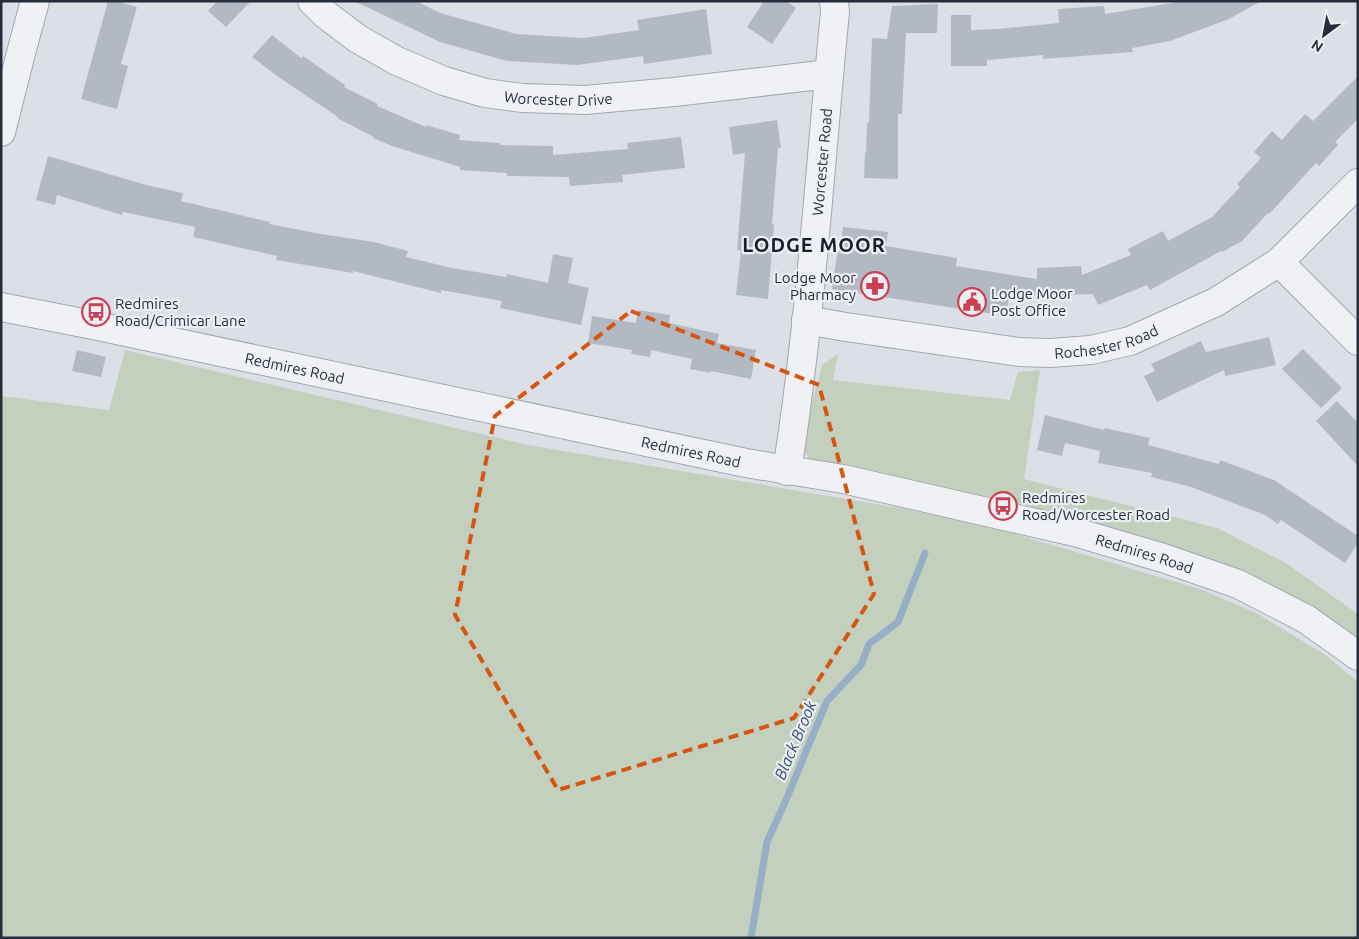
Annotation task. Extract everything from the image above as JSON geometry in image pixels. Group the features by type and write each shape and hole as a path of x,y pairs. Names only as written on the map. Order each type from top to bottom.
{"street":[{"path":"1,132 11,51 35,1"},
{"name":"Worcester Drive","path":"312,1 358,38 398,61 444,81 485,93 523,98 586,100 829,74"},
{"name":"Worcester Road","path":"787,470 806,320 835,12 834,1"},
{"name":"Rochester Road","path":"806,320 1018,352 1050,353 1091,350 1130,341 1216,302 1279,262 1358,183"},
{"path":"1279,262 1358,341"},
{"name":"Redmires Road","path":"1,307 727,459 843,479 1076,532 1163,558 1238,584 1306,619 1358,656"}],"highlighted area":[{"path":"631,311 819,385 874,594 794,718 558,790 455,615 495,416"}],"green space":[{"path":"125,350 528,445 900,508 1002,530 1203,590 1258,614 1324,654 1358,682 1358,938 1,938 1,396 109,410"},
{"path":"838,354 833,380 1010,400 1018,372 1040,370 1024,479 1217,528 1286,563 1358,614 1358,656 1238,584 812,463 804,450 805,431 822,365"}],"building":[{"path":"108,1 116,1 137,7 121,64 128,66 117,109 81,99"},
{"path":"217,1 251,1 226,27 208,11"},
{"path":"354,1 416,1 440,13 516,34 584,38 639,30 637,20 706,9 712,54 644,64 643,56 577,65 507,61 440,42"},
{"path":"764,1 786,1 796,8 772,44 747,27"},
{"path":"1184,1 1261,1 1229,19 1170,41 1132,48 1133,52 1043,59 1043,55 987,60 987,66 951,66 951,15 971,15 971,30 997,29 1059,23 1058,9 1104,6 1105,14"},
{"path":"938,4 937,33 906,33 902,114 898,114 898,179 864,178 867,123 869,123 872,38 887,39 892,6"},
{"path":"272,35 301,58 303,56 345,85 344,87 378,104 377,106 426,127 426,125 460,135 459,140 500,143 500,145 553,146 553,155 628,149 627,143 681,137 685,168 622,175 623,182 570,186 569,177 507,176 507,173 460,170 460,167 392,146 373,138 337,118 277,76 252,57"},
{"path":"1358,76 1358,119 1335,142 1338,145 1319,166 1316,163 1242,241 1150,290 1147,285 1098,305 1093,294 1009,297 1006,316 832,289 838,248 841,248 843,227 888,232 886,246 957,258 956,266 1037,279 1037,268 1081,266 1082,275 1131,255 1128,249 1163,231 1168,241 1212,217 1240,187 1237,184 1261,158 1254,152 1272,131 1282,140 1305,114 1313,121"},
{"path":"777,120 781,148 778,148 768,299 736,295 741,251 737,250 745,153 733,155 729,127"},
{"path":"48,156 146,185 183,193 181,201 270,222 269,224 374,242 408,251 406,257 452,268 507,277 507,274 548,283 553,254 573,258 568,283 589,288 581,325 500,308 502,301 441,290 441,293 353,271 353,273 276,260 277,256 193,237 195,227 123,212 122,215 57,195 55,205 36,200"},
{"path":"638,310 670,315 669,323 719,334 717,343 756,350 751,379 690,369 692,359 651,350 650,357 631,354 632,350 588,343 592,316 636,323"},
{"path":"1269,337 1276,365 1225,376 1224,370 1157,402 1144,376 1155,371 1151,364 1201,341 1206,352"},
{"path":"1303,349 1342,388 1321,408 1282,369"},
{"path":"77,350 106,357 101,377 72,371"},
{"path":"1337,401 1358,423 1358,466 1316,421"},
{"path":"1045,415 1104,430 1105,428 1150,438 1148,445 1219,464 1220,460 1274,480 1358,536 1358,543 1345,563 1281,520 1278,524 1265,515 1191,487 1151,477 1152,473 1098,463 1100,451 1065,443 1062,456 1037,450"}],"waterway":[{"name":"Black Brook","path":"751,938 767,842 827,701 861,665 869,644 898,622 925,553"}],"place":[{"name":"Lodge Moor Pharmacy","path":"875,286"},
{"name":"Lodge Moor Post Office","path":"972,302"},
{"name":"Redmires Road/Crimicar Lane","path":"96,312"},
{"name":"Redmires Road/Worcester Road","path":"1003,506"}],"district":[{"name":"LODGE MOOR","path":"814,244"}]}
